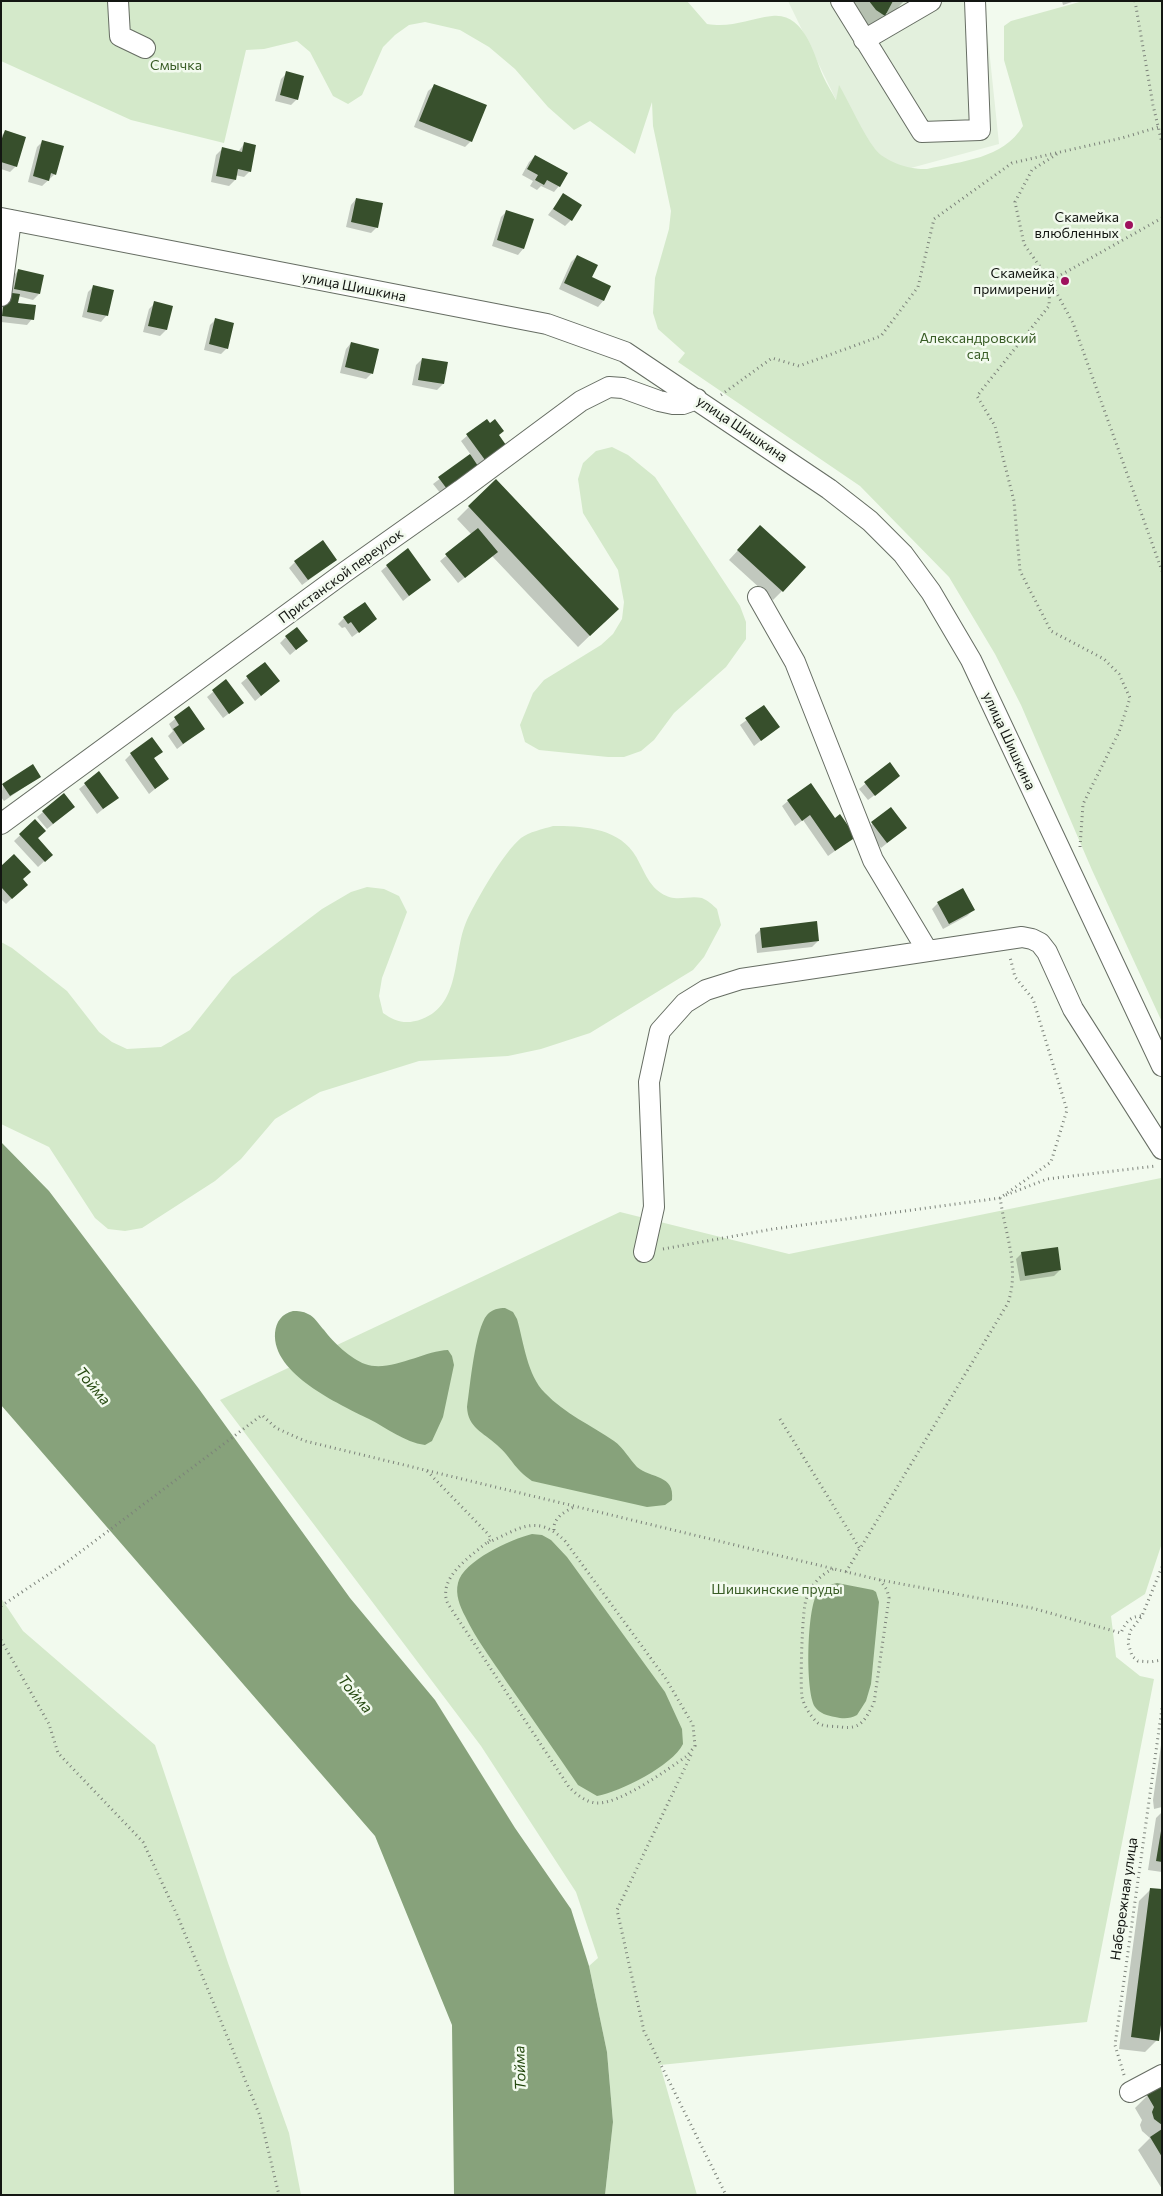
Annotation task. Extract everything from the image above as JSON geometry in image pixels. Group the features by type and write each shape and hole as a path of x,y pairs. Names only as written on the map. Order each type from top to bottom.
{"street":[{"path":"118,1 120,36 145,48"},
{"path":"841,1 922,132 980,130 975,1"},
{"path":"864,40 931,1"},
{"path":"1,296 6,219"},
{"name":"улица Шишкина","path":"6,219 547,324 625,352 829,489 870,521 903,554 931,592 971,660 1162,1066"},
{"name":"Пристанской переулок","path":"1,824 588,396 609,387 623,388 673,404 683,404 697,399"},
{"path":"758,597 795,662 873,860 927,950"},
{"path":"644,1252 654,1207 649,1082 660,1031 685,1003 706,990 741,979 1022,936 1032,939 1040,943 1047,952 1072,1009 1162,1149"},
{"path":"1130,2092 1162,2075"}],"path":[{"path":"1135,1 1157,128 1162,143"},
{"path":"719,397 772,358 799,366 881,336 918,287 934,219 1012,163 1122,138 1162,126"},
{"path":"1060,152 1032,170 1015,202 1024,244 1050,281 1073,323 1162,572"},
{"path":"1050,281 1161,219"},
{"path":"1050,281 1049,306 977,396 995,426 1014,501 1020,571 1051,631 1104,659 1119,674 1130,698 1119,732 1082,804 1080,848"},
{"path":"1000,1198 1051,1162 1067,1110 1033,999 1015,977 1006,939"},
{"path":"644,1252 773,1229 1000,1198 1047,1179 1162,1166"},
{"path":"846,1572 1008,1304 1014,1281 1013,1256 1000,1198"},
{"path":"1,1606 67,1562 262,1415 276,1428 305,1441 880,1580 1032,1608 1121,1633 1125,1623 1136,1616 1142,1616"},
{"path":"780,1419 860,1549"},
{"path":"426,1470 491,1539 460,1567 449,1580 445,1597 570,1787 586,1800 605,1802 619,1798 681,1761 695,1746"},
{"path":"554,1531 553,1524 557,1519 575,1506"},
{"path":"487,1543 532,1525 539,1524 554,1531 565,1541 666,1679 693,1725 695,1746 617,1910 644,2031 726,2195"},
{"path":"1162,1567 1142,1616 1130,1631 1128,1643 1132,1656 1138,1661 1162,1660"},
{"path":"833,1568 816,1581 805,1601 801,1689 806,1706 812,1716 822,1725 850,1729 856,1727 867,1716 874,1703 889,1598 887,1590 880,1580"},
{"path":"1,1640 49,1724 58,1753 143,1842 178,1917 260,2116 279,2195"},
{"name":"Набережная улица","path":"1130,2092 1115,2045 1162,1708"}],"shaded area":[{"path":"788,1 984,1 999,144 874,178"}],"green space":[{"name":"Александровский сад","path":"1,1 687,1 707,24 725,25 763,17 783,17 800,27 836,100 839,85 870,142 879,154 899,164 927,169 967,161 993,152 1015,137 1023,126 1004,60 1004,26 1011,21 1083,1 1162,1 1162,1022 1092,870 1021,705 995,654 949,577 860,486 678,362 685,353 658,329 653,313 655,278 669,229 671,211 653,126 652,102 635,154 590,121 574,130 548,107 515,69 489,47 460,30 425,22 409,25 383,47 362,95 348,104 333,96 310,52 297,41 264,49 246,50 224,143 131,120 1,61"},
{"path":"612,447 628,455 655,477 740,606 746,622 746,639 726,667 674,713 654,740 641,751 624,757 608,757 539,750 525,742 520,725 533,693 544,680 601,645 613,634 622,619 624,602 618,570 583,513 578,479 583,463 596,451"},
{"path":"553,826 585,828 617,837 633,852 648,879 661,893 672,898 702,898 717,909 721,925 704,957 693,970 590,1033 541,1049 508,1056 419,1061 320,1092 275,1119 241,1159 215,1181 142,1228 125,1231 108,1229 95,1218 49,1147 1,1124 1,942 12,948 67,991 99,1032 112,1042 127,1049 161,1047 190,1030 232,977 322,909 351,892 367,887 384,889 399,896 407,912 382,978 379,996 383,1013 401,1022 416,1021 435,1012 444,1002 454,976 462,933 467,920 506,854 524,836"},
{"name":"Шишкинские пруды","path":"1161,1178 1162,1543 1145,1594 1111,1616 1116,1657 1140,1676 1154,1679 1087,2022 660,2065 697,2195 605,2195 613,2122 607,2052 589,1966 598,1958 576,1892 481,1746 220,1400 620,1212 789,1254"},
{"path":"1,1598 23,1631 155,1745 228,1963 289,2133 301,2195 1,2195"}],"water":[{"name":"Тойма","path":"1,1142 49,1191 199,1389 350,1598 435,1700 515,1828 571,1909 589,1966 607,2052 613,2122 605,2195 454,2195 452,2025 375,1836 1,1405"},
{"path":"505,1308 513,1312 517,1319 530,1368 539,1386 545,1393 570,1413 618,1444 637,1467 666,1481 672,1492 672,1500 665,1505 647,1507 532,1481 521,1472 492,1440 473,1425 467,1407 479,1332 489,1313 496,1309"},
{"path":"293,1311 310,1315 343,1350 365,1364 385,1366 448,1350 454,1365 443,1417 432,1441 425,1445 403,1438 325,1396 296,1374 284,1362 277,1348 275,1333 280,1319"},
{"path":"532,1534 542,1535 551,1540 567,1557 665,1692 682,1729 683,1744 668,1761 644,1777 607,1794 597,1796 578,1785 479,1641 469,1625 458,1600 458,1583 469,1567 489,1552"},
{"path":"837,1583 873,1590 876,1592 879,1602 871,1684 866,1701 857,1715 846,1718 821,1713 815,1707 810,1685 809,1632 814,1603 817,1594 821,1590"}],"building":[{"path":"869,1 893,1 885,16 876,10"},
{"path":"286,71 304,76 298,100 280,95"},
{"path":"434,84 487,105 472,142 419,121"},
{"path":"5,130 26,137 17,167 1,162 1,141"},
{"path":"42,140 64,146 56,175 51,173 49,181 33,176"},
{"path":"244,142 256,145 251,172 238,169 236,180 216,176 222,147 242,152"},
{"path":"535,155 568,173 560,187 547,180 544,185 535,180 538,175 527,169"},
{"path":"563,193 582,205 572,221 553,209"},
{"path":"356,198 383,203 378,228 351,222"},
{"path":"506,210 534,219 524,249 497,240"},
{"path":"577,255 598,265 592,277 611,286 604,301 564,283"},
{"path":"18,269 44,275 40,294 14,289"},
{"path":"93,285 114,290 108,316 87,312"},
{"path":"5,292 20,294 18,303 36,305 34,320 2,316"},
{"path":"154,301 173,306 167,330 148,326"},
{"path":"215,318 234,323 228,349 209,344"},
{"path":"351,342 379,349 373,374 345,367"},
{"path":"422,358 448,362 444,384 418,380"},
{"path":"487,419 490,423 495,419 504,431 499,435 506,445 485,460 466,434"},
{"path":"470,454 478,466 447,489 438,477"},
{"path":"496,479 619,609 590,636 468,506"},
{"path":"760,525 806,567 783,592 737,550"},
{"path":"478,528 498,552 465,578 445,554"},
{"path":"323,540 337,560 308,580 294,561"},
{"path":"408,548 431,580 409,596 386,565"},
{"path":"365,602 377,619 359,633 351,622 348,624 343,617"},
{"path":"297,627 308,641 296,650 285,636"},
{"path":"265,662 280,681 261,696 246,676"},
{"path":"226,679 244,703 229,714 212,690"},
{"path":"764,705 780,727 761,741 745,718"},
{"path":"189,706 205,729 183,744 173,729 179,725 174,717"},
{"path":"152,737 163,752 154,758 169,779 155,789 130,753"},
{"path":"890,762 900,776 875,796 864,782"},
{"path":"33,764 41,777 10,796 2,784"},
{"path":"99,771 119,798 103,809 84,783"},
{"path":"811,783 835,818 840,814 856,837 835,851 810,815 802,821 787,800"},
{"path":"64,793 75,807 53,824 42,811"},
{"path":"891,807 907,828 887,843 871,822"},
{"path":"35,819 46,831 38,838 53,855 45,862 19,834"},
{"path":"14,854 31,872 23,879 28,885 12,899 1,887 1,866"},
{"path":"963,888 975,910 949,924 937,902"},
{"path":"817,921 819,941 762,948 760,928"},
{"path":"1058,1247 1061,1270 1025,1276 1021,1252"},
{"path":"1162,1831 1162,1862 1156,1861"},
{"path":"1150,1888 1162,1889 1162,2017 1159,2041 1131,2037"},
{"path":"1162,2086 1162,2125 1154,2119 1152,2112 1154,2107 1147,2095"},
{"path":"1162,2129 1162,2157 1150,2137"}],"place":[{"name":"Скамейка влюбленных","path":"1129,225"},
{"name":"Скамейка примирений","path":"1065,281"}],"park label":[{"name":"Смычка","path":"176,65"}]}
